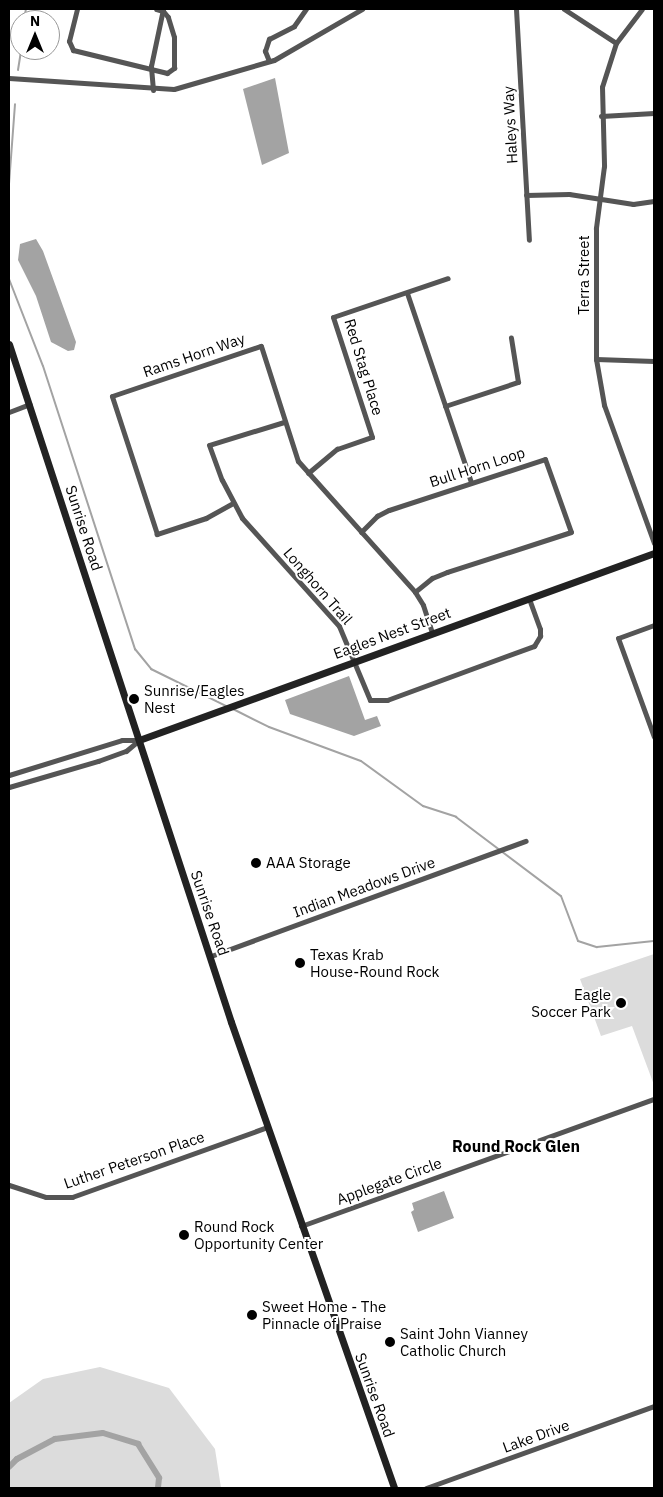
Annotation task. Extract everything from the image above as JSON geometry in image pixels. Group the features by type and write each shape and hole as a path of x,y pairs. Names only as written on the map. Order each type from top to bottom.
{"main road":[{"name":"Sunrise Road","path":"9,344 267,1127 394,1488"},
{"name":"Eagles Nest Street","path":"139,740 654,553"}],"street":[{"path":"78,9 69,41 71,48 167,73 174,68 174,37 163,10"},
{"path":"156,9 163,10"},
{"path":"270,61 266,51 269,39 294,26 306,9"},
{"path":"9,78 153,90 174,89 270,61 362,9"},
{"name":"Haleys Way","path":"516,9 529,240"},
{"path":"564,9 616,43"},
{"name":"Terra Street","path":"642,9 616,43 605,70 601,116 604,166 596,228 596,359 604,406 654,543"},
{"path":"153,90 151,70 163,10"},
{"path":"601,116 654,113"},
{"path":"526,195 569,194 633,204 654,201"},
{"name":"Red Stag Place","path":"308,472 337,449 372,437 333,318 448,278"},
{"path":"407,292 471,482"},
{"path":"445,406 518,382 511,338"},
{"name":"Rams Horn Way","path":"233,503 206,518 157,534 112,396 261,346 298,462 415,592 423,605 432,633"},
{"path":"596,359 654,361"},
{"path":"9,412 30,404"},
{"name":"Longhorn Trail","path":"284,422 209,445 233,503 242,518 335,621 345,636 368,696 375,702 387,700 534,646 540,636 540,629 529,599"},
{"name":"Bull Horn Loop","path":"361,532 377,516 389,510 544,459 571,532 447,572 432,578 415,592"},
{"path":"654,625 618,638 654,737"},
{"name":"Eagles Nest Street","path":"9,775 122,740 139,740"},
{"name":"Eagles Nest Street","path":"9,787 126,751 139,740"},
{"name":"Indian Meadows Drive","path":"211,956 526,841"},
{"name":"Applegate Circle","path":"301,1226 654,1099"},
{"name":"Luther Peterson Place","path":"9,1184 46,1197 72,1197 267,1127"},
{"name":"Lake Drive","path":"426,1488 654,1406"}],"shaded area":[{"path":"275,78 289,153 262,165 243,89"},
{"path":"36,239 43,251 76,342 74,350 68,351 51,342 36,296 18,260 20,244"},
{"path":"349,676 365,720 377,716 381,726 354,736 290,714 285,700"},
{"name":"Eagle Soccer Park","path":"654,954 654,1085 632,1026 601,1036 580,979"},
{"path":"444,1191 454,1218 418,1232 411,1212 414,1210 412,1203"},
{"path":"100,1367 169,1388 215,1449 221,1488 9,1488 9,1403 43,1379"}],"waterway":[{"path":"18,70 20,60"},
{"path":"9,184 15,104"},
{"path":"9,279 43,366 135,649 151,669 226,706"},
{"path":"233,709 269,727 361,761 423,806 456,817 561,896 578,941 597,947 654,941"},
{"path":"9,1467 17,1459 55,1439 103,1433 138,1444 159,1478 158,1488"}],"place":[{"name":"Sunrise/Eagles Nest","path":"134,699"},
{"name":"AAA Storage","path":"256,863"},
{"name":"Texas Krab House-Round Rock","path":"300,963"},
{"name":"Eagle Soccer Park","path":"621,1003"},
{"name":"Round Rock Opportunity Center","path":"184,1235"},
{"name":"Sweet Home - The Pinnacle of Praise","path":"252,1315"},
{"name":"Saint John Vianney Catholic Church","path":"390,1342"}],"district":[{"name":"Round Rock Glen","path":"516,1146"}]}
